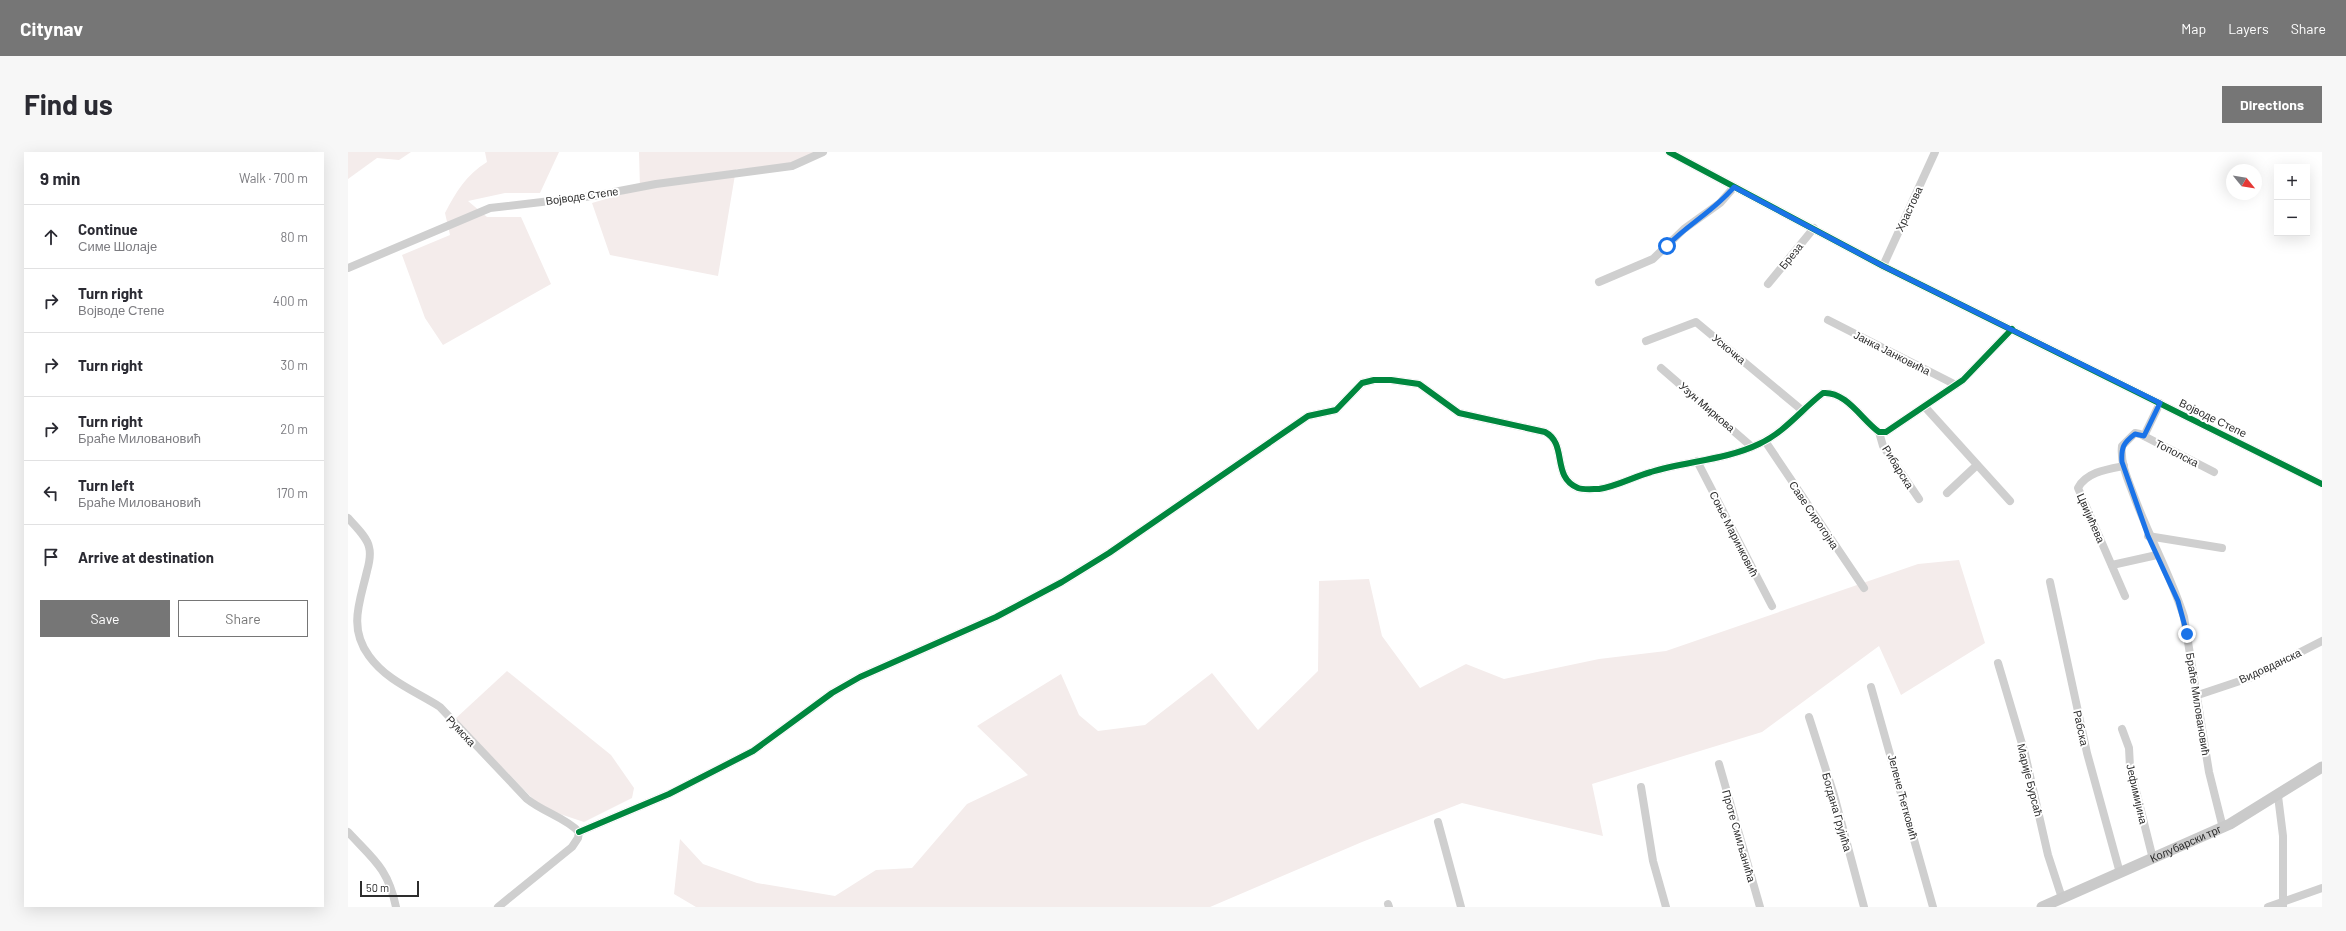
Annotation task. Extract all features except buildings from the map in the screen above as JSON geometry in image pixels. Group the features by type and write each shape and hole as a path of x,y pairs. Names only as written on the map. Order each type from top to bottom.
{"street":[{"name":"Војводе Степе","path":"348,268 490,208 593,196 700,178 792,166 823,152"},
{"name":"Војводе Степе","path":"1669,152 1883,266 2322,484"},
{"name":"Храстова","path":"1883,266 1935,152"},
{"path":"1599,282 1653,259 1684,229 1720,203 1734,187"},
{"name":"Бреза","path":"1768,284 1814,228"},
{"name":"Јанка Јанковића","path":"1828,320 1956,385"},
{"name":"Ускочка","path":"1646,341 1696,322 1803,410"},
{"path":"498,907 572,846 578,838 579,832 669,794 752,752 832,693 860,677 996,616 1062,582 1109,553 1308,416 1336,410 1349,399 1362,383 1367,381 1391,380 1419,384 1459,413 1545,432 1552,435 1556,441 1562,474 1566,480 1580,488 1598,489 1624,483 1650,472 1697,462 1752,447 1781,431 1823,393 1828,393 1844,400 1879,432 1889,430 1956,385 2012,329"},
{"name":"Узун Миркова","path":"1662,368 1752,447"},
{"path":"2142,435 2160,403"},
{"path":"1925,407 2010,501"},
{"name":"Рибарска","path":"1879,432 1883,446 1918,500"},
{"name":"Браће Миловановић","path":"2142,435 2135,434 2122,446 2124,466 2148,536 2158,555 2184,617 2195,696 2209,772 2223,828"},
{"name":"Тополска","path":"2142,435 2214,472"},
{"name":"Саве Сирогојна","path":"1765,441 1864,588"},
{"name":"Соње Маринковић","path":"1697,462 1772,606"},
{"path":"1947,493 1977,465"},
{"name":"Цвијићева","path":"2124,466 2105,469 2093,474 2084,480 2078,488 2125,596"},
{"name":"Румска","path":"348,518 368,542 370,549 369,563 357,610 356,626 362,644 369,656 403,688 423,696 440,707 527,799 539,809 573,826 579,832"},
{"path":"2148,536 2222,548"},
{"path":"2112,565 2158,555"},
{"name":"Рабска","path":"2050,582 2087,753 2120,873"},
{"name":"Видовданска","path":"2195,696 2252,677 2322,641"},
{"name":"Марије Бурсаћ","path":"1998,663 2025,754 2048,855 2062,898"},
{"name":"Јелене Ћетковић","path":"1871,687 1933,907"},
{"name":"Богдана Грујића","path":"1809,717 1834,795 1864,907"},
{"name":"Јефимијина","path":"2122,729 2129,748 2130,767 2153,859"},
{"name":"Проте Смиљанића","path":"1719,764 1760,907"},
{"name":"Колубарски трг","path":"2042,907 2223,828 2278,796 2322,767"},
{"path":"1640,787 1653,860 1666,907"},
{"path":"2278,796 2283,836 2282,905"},
{"path":"1438,822 1461,907"},
{"path":"348,832 372,856 389,880 396,907"},
{"path":"2268,907 2282,905 2322,888"}],"shaded area":[{"path":"348,152 411,152 399,160 377,158 348,179"},
{"path":"485,152 559,152 540,193 505,193 468,201 487,217 521,217 551,284 443,345 425,318 402,255 450,235 445,213 462,184 473,172 487,162"},
{"path":"639,152 816,152 794,166 736,169 718,276 610,255 592,203 640,189"},
{"path":"1959,560 1985,643 1901,695 1879,646 1762,732 1592,784 1603,836 1462,803 1362,842 1210,907 696,907 674,894 680,839 703,864 757,883 835,896 876,870 912,868 967,804 1028,775 977,726 1061,674 1079,715 1098,731 1145,725 1212,673 1258,730 1318,671 1319,581 1369,579 1382,636 1420,688 1466,664 1504,679 1599,659 1666,651 1918,564"},
{"path":"507,671 611,755 634,788 632,798 584,822 554,812 537,803 455,719"}],"cycle path":[{"path":"1669,152 1883,266 2322,484"},
{"path":"579,832 669,794 753,751 832,693 860,677 996,617 1062,582 1109,553 1308,416 1336,410 1362,383 1374,380 1391,380 1419,384 1459,413 1545,432 1552,437 1556,444 1562,469 1570,483 1580,489 1599,489 1613,486 1664,468 1733,454 1759,444 1785,427 1823,393 1831,394 1846,401 1879,432 1886,432 1963,380 2012,329"}],"route":[{"path":"1667,246 1684,229 1720,203 1734,187 1814,228 1883,266 2160,403 2144,436 2135,434 2122,446 2122,462 2148,536 2178,601 2184,617 2187,634"}]}
